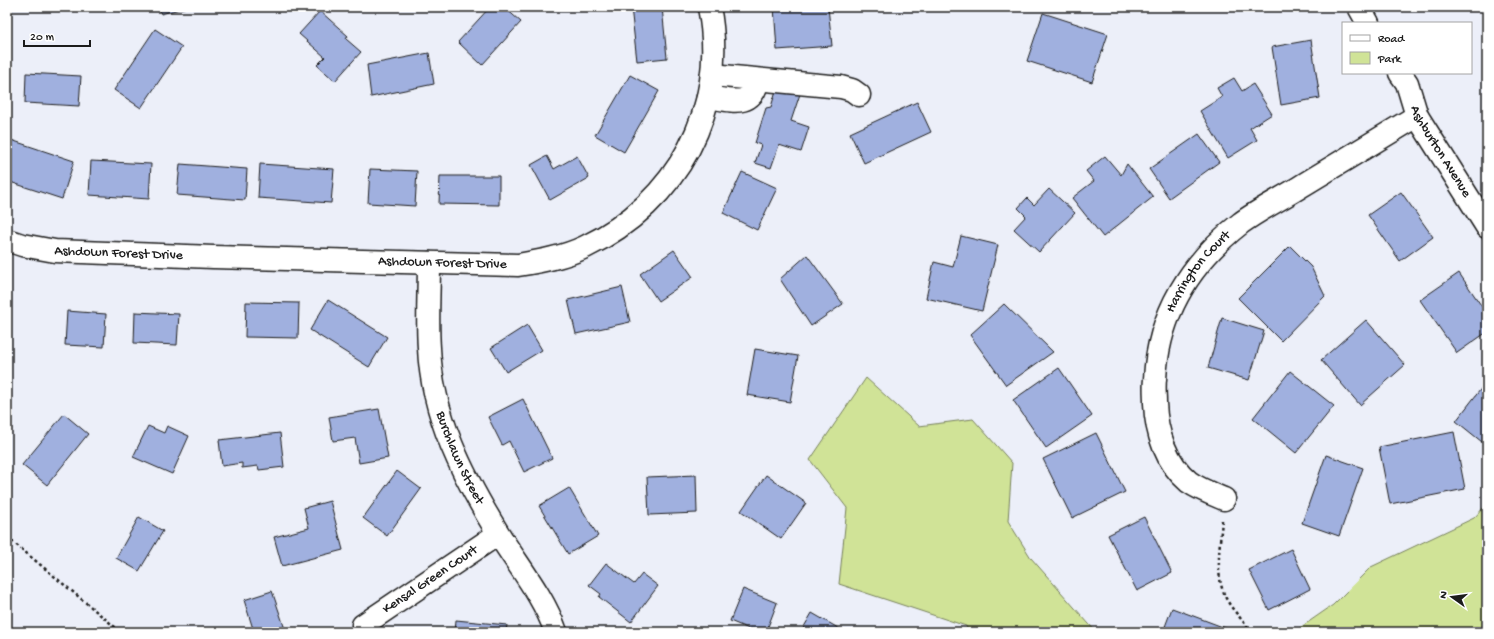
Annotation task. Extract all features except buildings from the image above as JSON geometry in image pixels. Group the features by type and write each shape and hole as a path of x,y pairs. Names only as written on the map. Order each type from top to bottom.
{"street":[{"name":"Ashdown Forest Drive","path":"7,240 22,245 55,251 518,265 551,259 584,248 612,233 641,210 666,184 688,150 700,126 712,75 714,56 712,24 709,7"},
{"path":"1358,7 1367,22"},
{"name":"Ashburton Avenue","path":"1401,74 1407,83 1417,116 1487,227"},
{"path":"712,75 841,87 852,90 859,95"},
{"path":"708,97 734,101 746,100 752,94 758,80"},
{"name":"Harrington Court","path":"1224,499 1208,493 1189,482 1174,466 1164,448 1156,415 1155,379 1160,340 1171,309 1185,282 1208,254 1242,223 1417,116"},
{"name":"Burchlawn Street","path":"429,263 429,349 435,392 446,433 463,472 498,534 535,588 551,617 556,632"},
{"name":"Kensal Green Court","path":"363,625 498,534"}],"path":[{"path":"1224,499 1220,548 1220,584 1229,604 1247,625 1250,632"},
{"path":"7,537 120,632"}],"green space":[{"path":"866,378 919,426 973,419 1012,463 1008,521 1031,558 1096,632 969,632 966,626 839,584 847,508 810,460"},
{"path":"1487,504 1487,632 1294,632 1333,605 1371,567 1474,518"}]}
